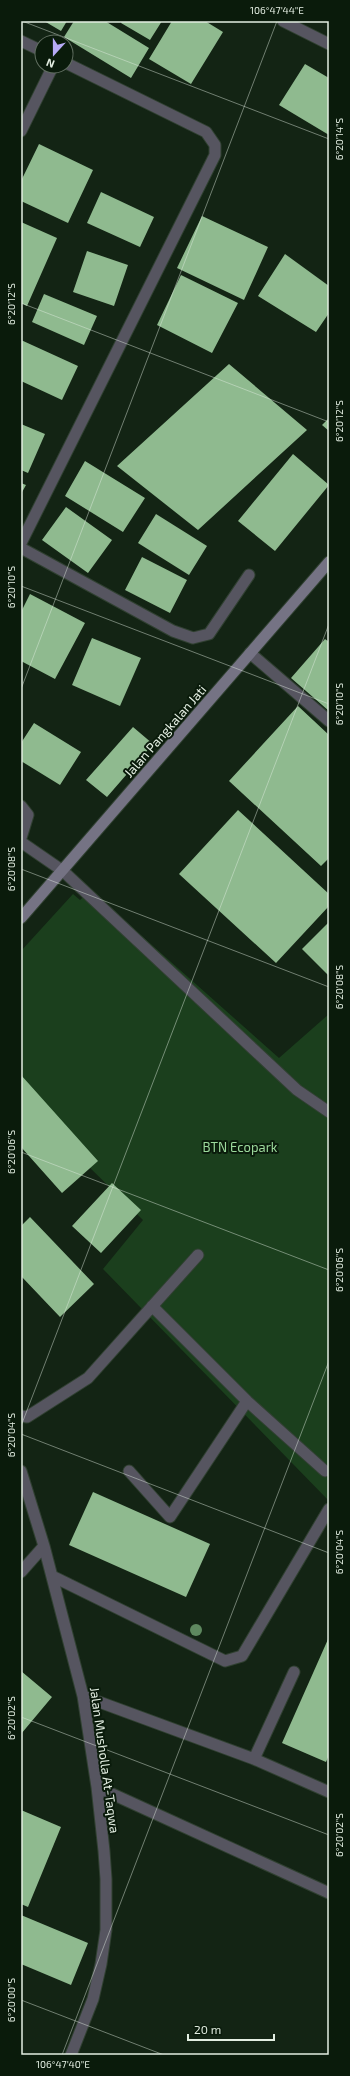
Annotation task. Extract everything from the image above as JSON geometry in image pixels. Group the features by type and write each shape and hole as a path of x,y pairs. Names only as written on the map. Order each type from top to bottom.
{"main road":[{"name":"Jalan Pangkalan Jati","path":"21,918 329,562"}],"street":[{"path":"283,21 329,44"},
{"path":"21,41 34,47"},
{"path":"21,542 215,155 215,145 206,132 74,67"},
{"path":"21,131 49,74"},
{"path":"21,548 172,631 192,638 209,634 249,575"},
{"path":"250,653 291,690 329,721"},
{"path":"21,806 28,815 21,838"},
{"path":"21,842 63,871 297,1090 329,1112"},
{"path":"21,1416 27,1416 88,1378 198,1255"},
{"path":"152,1306 247,1401 325,1471"},
{"path":"129,1472 170,1517 247,1401"},
{"name":"Jalan Musholla At-Taqwa","path":"21,1471 44,1546 83,1696 97,1787 106,1879 106,1930 92,1999 71,2055"},
{"path":"52,1576 225,1661 242,1656 329,1509"},
{"path":"21,1572 44,1546"},
{"path":"254,1759 294,1672"},
{"path":"83,1696 254,1759 329,1792"},
{"path":"97,1787 329,1893"}],"green space":[{"name":"BTN Ecopark","path":"90,890 279,1058 329,1014 329,1501 103,1269 143,1220 21,1100 21,951 73,894 80,900"}],"building":[{"path":"44,21 67,21 61,31"},
{"path":"74,21 105,21 149,48 131,78 74,43 74,34 66,34"},
{"path":"122,21 162,21 150,40 121,23"},
{"path":"172,21 205,21 223,32 191,84 149,59"},
{"path":"305,64 329,78 329,135 279,105"},
{"path":"39,144 93,170 68,223 21,201 21,181"},
{"path":"101,192 154,217 140,247 87,223"},
{"path":"202,216 268,247 244,300 177,268"},
{"path":"21,222 57,238 27,306 21,303"},
{"path":"87,251 128,265 114,306 73,292"},
{"path":"285,254 329,286 329,313 316,332 258,296"},
{"path":"181,275 238,303 212,353 157,325"},
{"path":"44,294 97,316 84,345 32,322"},
{"path":"21,340 78,366 62,400 21,381"},
{"path":"229,364 307,430 198,530 117,466"},
{"path":"329,418 329,431 322,425"},
{"path":"21,424 45,434 28,473 21,470"},
{"path":"293,454 329,485 275,551 238,521"},
{"path":"85,461 145,498 123,532 65,496"},
{"path":"21,483 26,485 21,494"},
{"path":"66,507 112,540 88,573 42,540"},
{"path":"156,514 207,546 189,575 138,543"},
{"path":"142,557 187,580 170,613 125,590"},
{"path":"30,594 85,623 55,679 21,661 21,612"},
{"path":"92,638 141,658 120,706 72,685"},
{"path":"325,639 329,642 329,711 291,678"},
{"path":"298,706 329,735 329,858 321,866 229,781"},
{"path":"34,723 81,752 60,785 21,761 21,743"},
{"path":"133,727 153,744 107,797 86,780"},
{"path":"238,810 329,894 329,906 276,963 179,874"},
{"path":"329,922 329,976 302,949"},
{"path":"21,1075 98,1161 62,1193 21,1147"},
{"path":"112,1183 141,1210 101,1253 72,1226"},
{"path":"30,1217 94,1284 60,1317 21,1276 21,1226"},
{"path":"93,1492 210,1544 186,1597 69,1545"},
{"path":"329,1637 329,1755 326,1762 282,1743"},
{"path":"21,1671 52,1697 21,1734"},
{"path":"21,1810 61,1827 28,1907 21,1904"},
{"path":"21,1915 88,1943 71,1985 21,1964"}]}
